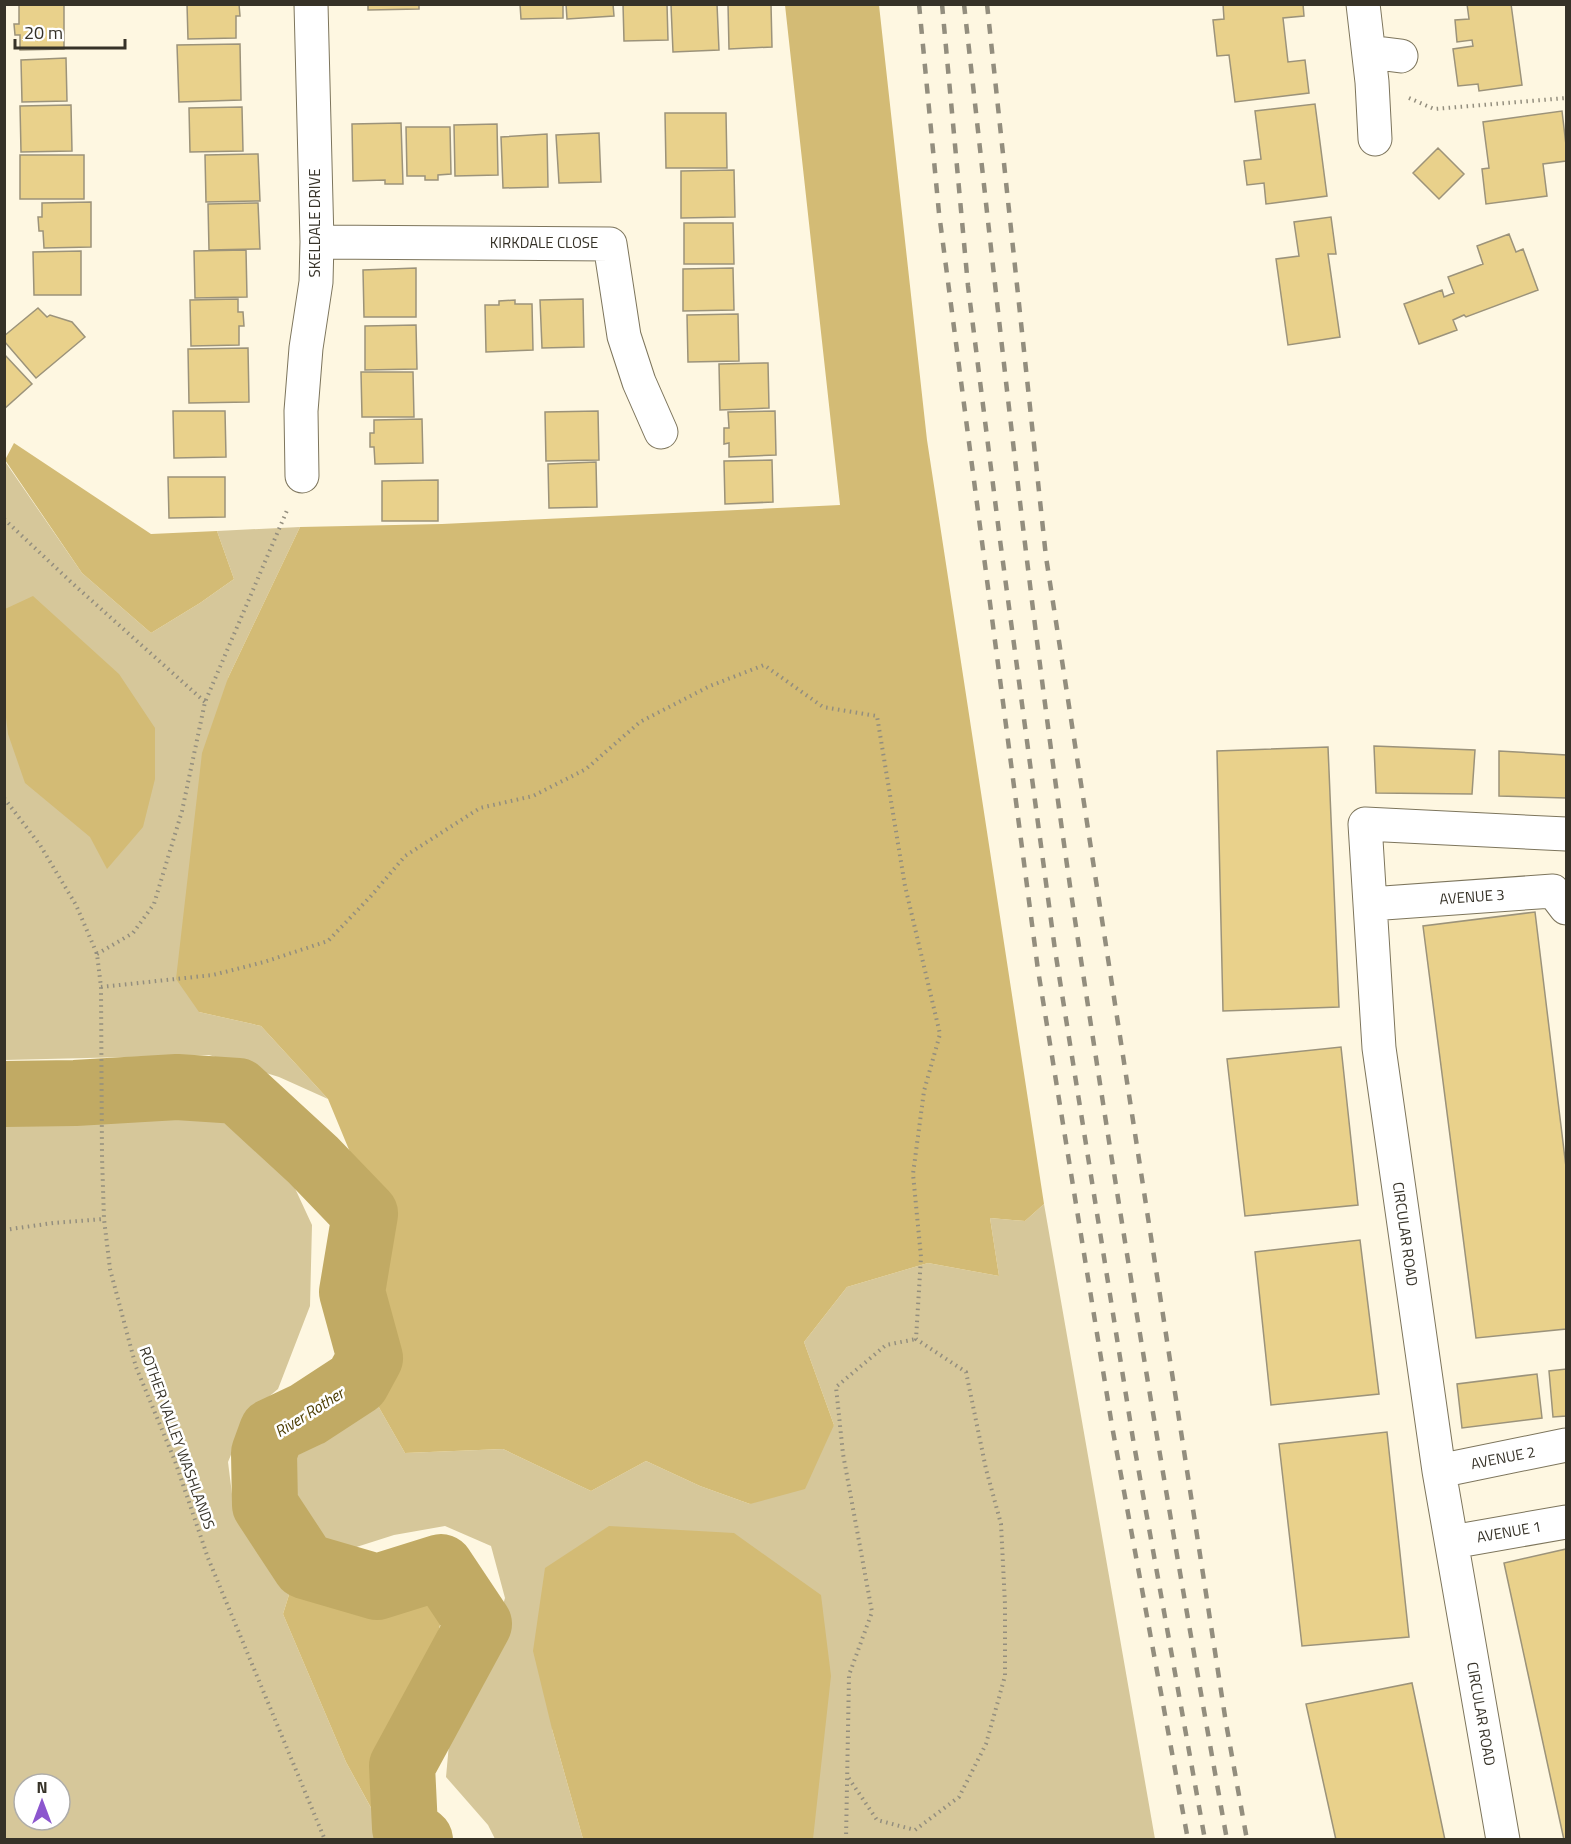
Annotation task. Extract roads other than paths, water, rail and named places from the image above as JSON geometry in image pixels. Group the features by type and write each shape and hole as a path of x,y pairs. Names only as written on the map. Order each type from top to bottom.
{"street":[{"name":"SKELDALE DRIVE","path":"302,476 301,411 306,348 316,282 317,242 311,4"},
{"path":"1363,4 1371,67 1375,139"},
{"path":"1371,67 1401,57"},
{"name":"KIRKDALE CLOSE","path":"317,242 610,244 624,336 639,382 661,432"},
{"name":"CIRCULAR ROAD","path":"1503,1839 1439,1471 1379,1048 1365,824 1566,834"},
{"name":"AVENUE 3","path":"1370,904 1553,891 1566,908"},
{"name":"AVENUE 2","path":"1439,1471 1566,1445"},
{"name":"AVENUE 1","path":"1452,1542 1566,1522"}],"waterway":[{"name":"River Rother","path":"4,1094 75,1093 177,1087 238,1091 313,1160 365,1214 352,1292 370,1358 357,1382 308,1414 272,1431 264,1453 265,1505 305,1566 377,1587 441,1567 479,1624 402,1766 405,1828 420,1840"}],"railway":[{"path":"919,4 939,213 1038,970 1112,1426 1188,1840"},
{"path":"942,4 968,286 1055,950 1133,1439 1205,1840"},
{"path":"964,4 1029,577 1075,920 1110,1150 1227,1840"},
{"path":"987,4 1046,557 1226,1723 1247,1840"}]}
